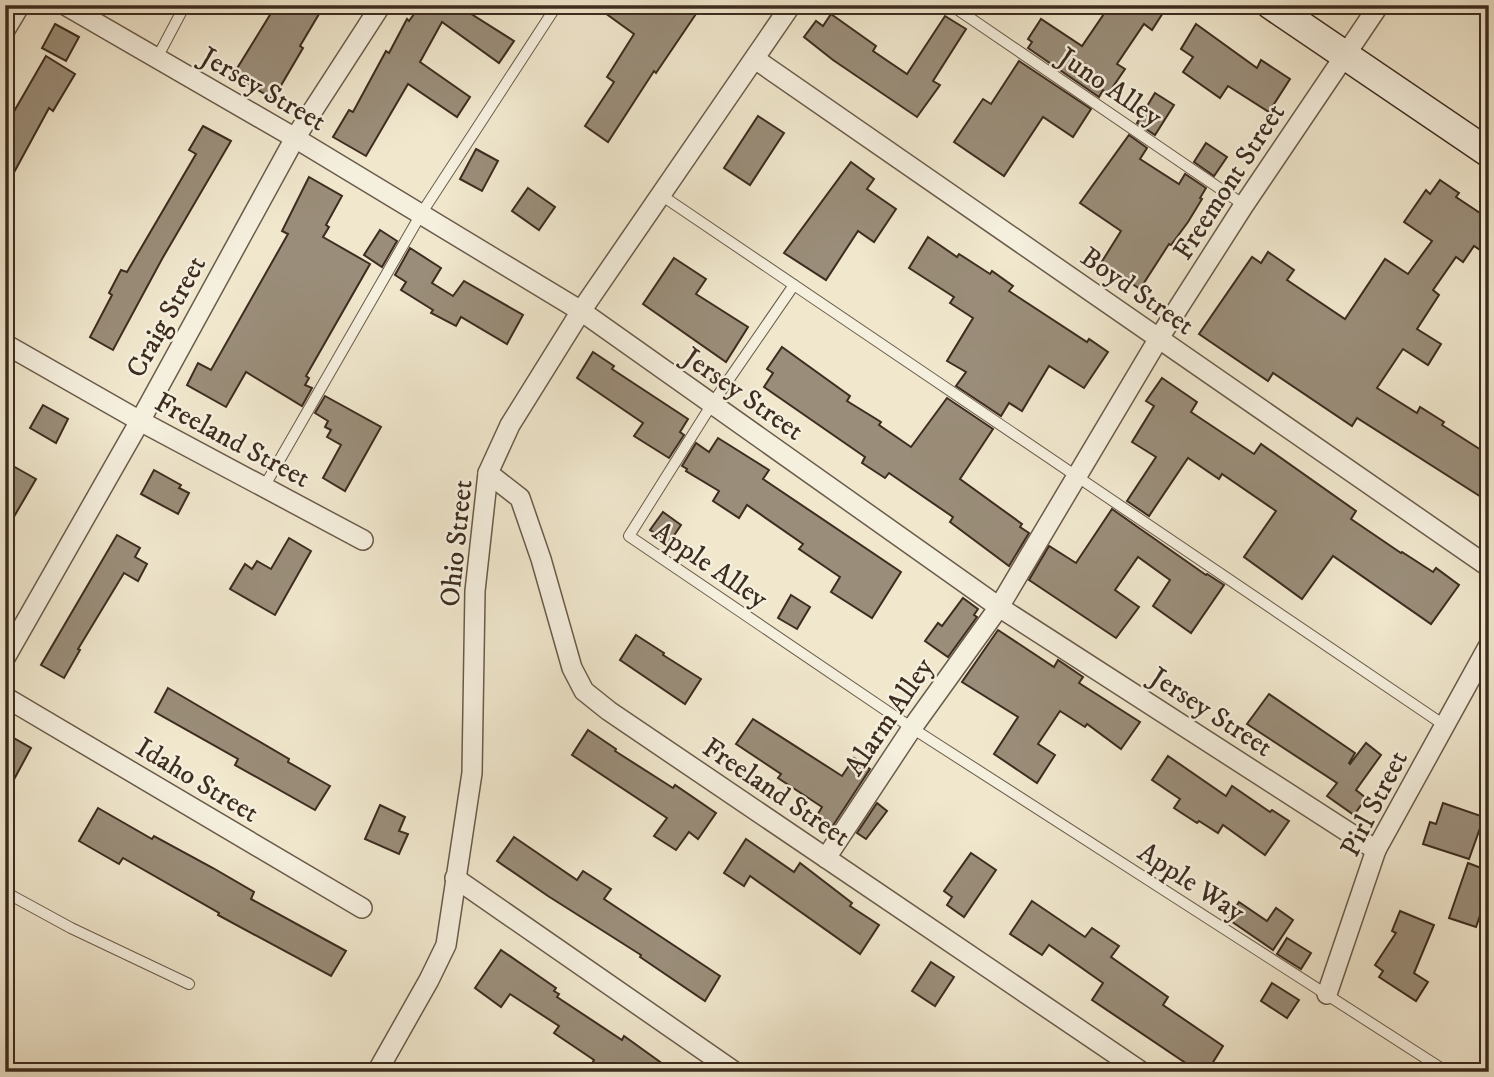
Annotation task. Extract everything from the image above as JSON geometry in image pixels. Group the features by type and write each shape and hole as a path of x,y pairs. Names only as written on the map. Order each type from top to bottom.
{"street":[{"path":"5,30 20,5"},
{"name":"Jersey Street","path":"65,5 295,138 581,312 999,607 1376,850"},
{"name":"Craig Street","path":"5,657 140,421 295,138 381,5"},
{"name":"Ohio Street","path":"377,1072 446,945 472,773 475,591 488,472 510,425 581,312 791,5"},
{"path":"1271,5 1489,153"},
{"name":"Freemont Street","path":"999,607 1158,338 1379,5"},
{"name":"Boyd Street","path":"755,59 1489,567"},
{"name":"Freeland Street","path":"5,344 140,421 363,540"},
{"name":"Freeland Street","path":"488,472 520,498 541,559 572,668 584,691 609,711 1142,1072"},
{"name":"Alarm Alley","path":"826,858 912,728 999,607"},
{"name":"Pirl Street","path":"1326,994 1376,850 1489,645"},
{"name":"Idaho Street","path":"5,697 362,908"},
{"path":"455,878 735,1072"}],"lane":[{"path":"157,58 185,5"},
{"path":"264,487 421,214 557,5"},
{"name":"Juno Alley","path":"951,5 1244,205"},
{"path":"662,195 1444,725"},
{"name":"Apple Alley","path":"794,285 712,404 629,536 912,728"},
{"name":"Apple Way","path":"912,728 1447,1072"},
{"path":"5,892 71,928 188,984"}],"building":[{"path":"276,5 304,5 319,14 300,46 303,48 273,99 233,75"},
{"path":"417,5 457,5 514,41 499,63 442,22 420,62 470,97 457,117 408,84 366,156 333,137 349,110 353,112 386,51 389,53 407,19 409,21 419,7"},
{"path":"594,5 702,5 656,73 654,71 608,142 585,126 614,82 607,77 634,34"},
{"path":"1110,5 1168,5 1152,30 1144,24 1117,64 1125,69 1108,94 1103,90 1099,97 1028,48 1032,42 1028,39 1041,19 1082,46"},
{"path":"831,14 876,46 873,51 907,74 945,16 966,29 933,81 940,85 917,117 804,37 816,21 823,26"},
{"path":"55,24 79,37 66,61 42,48"},
{"path":"1196,24 1257,68 1261,60 1290,79 1269,112 1228,86 1220,98 1183,72 1193,57 1181,49"},
{"path":"46,56 75,74 53,111 49,108 5,189 5,127"},
{"path":"1019,61 1091,109 1073,137 1043,117 1004,176 954,142 983,99 991,104"},
{"path":"1155,93 1174,105 1155,135 1137,123"},
{"path":"758,116 784,133 750,185 724,168"},
{"path":"203,126 231,141 113,350 90,337 112,295 109,293 121,270 127,272 196,154 189,150"},
{"path":"1129,135 1147,148 1140,159 1179,184 1185,174 1206,188 1188,222 1171,245 1169,244 1140,289 1101,263 1121,231 1080,203"},
{"path":"1206,143 1227,157 1214,176 1194,162"},
{"path":"476,149 498,161 482,191 460,179"},
{"path":"851,162 874,179 867,189 896,209 874,242 858,231 826,280 784,253"},
{"path":"309,177 342,196 326,225 329,227 323,237 370,264 306,376 309,378 305,385 312,388 302,406 246,372 226,407 187,385 198,363 211,370 288,234 282,231"},
{"path":"1440,180 1459,193 1456,197 1489,219 1489,256 1474,246 1463,262 1456,257 1433,290 1439,295 1417,329 1441,344 1428,365 1403,349 1377,388 1417,413 1420,407 1444,422 1442,425 1489,455 1489,502 1357,418 1352,426 1273,373 1268,381 1199,334 1252,257 1261,263 1268,252 1294,270 1287,280 1345,319 1385,259 1408,274 1432,241 1404,222 1426,190 1430,194"},
{"path":"528,188 555,207 539,230 512,211"},
{"path":"380,230 397,241 382,267 364,255"},
{"path":"928,237 957,257 959,254 990,274 992,271 1013,286 1009,291 1087,342 1089,339 1108,352 1084,388 1049,366 1022,411 1009,403 1001,416 956,386 966,372 947,361 973,318 950,303 954,297 909,268"},
{"path":"410,248 441,268 432,283 453,296 464,281 523,315 507,344 461,317 456,326 431,313 433,310 401,290 406,282 395,275"},
{"path":"674,258 706,279 696,294 748,327 726,362 643,304"},
{"path":"782,347 850,396 847,401 881,422 879,425 911,447 947,398 993,429 960,479 1022,524 1020,527 1029,533 1009,566 950,522 953,517 889,473 885,478 862,463 865,457 764,387 773,373 767,369"},
{"path":"593,352 614,366 612,369 688,419 680,432 684,435 669,458 634,436 643,423 577,378"},
{"path":"1162,378 1197,402 1191,412 1254,454 1261,444 1356,511 1351,519 1401,553 1433,572 1436,568 1459,585 1431,624 1333,556 1302,599 1244,557 1276,511 1222,474 1219,479 1188,458 1149,516 1127,501 1156,457 1132,442 1154,406 1146,401"},
{"path":"325,396 381,427 345,491 323,478 341,445 327,437 331,430 325,427 328,421 315,413"},
{"path":"43,405 68,419 56,443 30,428"},
{"path":"718,438 769,470 763,479 901,572 872,618 831,592 840,577 799,549 803,544 747,505 739,518 713,501 719,491 686,471 682,466 696,443 709,452"},
{"path":"13,466 36,479 5,532 5,478"},
{"path":"154,470 181,485 179,488 189,493 178,514 141,494"},
{"path":"1112,509 1224,585 1191,633 1153,606 1170,580 1138,557 1115,590 1139,607 1116,638 1029,580 1049,546 1076,563"},
{"path":"663,512 681,525 669,543 650,530"},
{"path":"117,535 140,548 135,557 147,564 138,581 124,573 78,649 80,650 64,678 41,665"},
{"path":"289,538 311,551 275,615 230,589 245,564 252,569 257,561 271,569"},
{"path":"791,595 810,607 797,629 778,618"},
{"path":"963,598 978,609 974,615 977,617 948,657 925,641 938,623 942,626"},
{"path":"998,630 1054,667 1058,660 1083,677 1079,683 1140,722 1121,749 1087,724 1085,727 1060,711 1038,744 1055,755 1037,783 994,754 1018,717 962,682"},
{"path":"636,635 701,679 685,704 620,660"},
{"path":"168,688 330,786 315,810 235,765 238,759 155,712"},
{"path":"1269,694 1355,753 1350,764 1366,743 1381,755 1356,790 1366,798 1354,815 1327,796 1337,783 1247,724"},
{"path":"753,719 842,776 854,758 870,769 832,827 816,817 822,807 778,778 781,774 736,744"},
{"path":"588,730 616,749 615,751 673,788 675,785 716,813 698,839 689,832 676,850 654,836 667,818 572,755"},
{"path":"5,733 31,748 5,796"},
{"path":"1168,756 1226,796 1232,786 1270,812 1272,810 1289,821 1265,855 1223,825 1218,833 1174,808 1180,799 1152,780"},
{"path":"877,803 887,811 866,839 857,833"},
{"path":"1443,803 1484,817 1469,859 1423,844 1430,822 1436,824"},
{"path":"380,805 405,817 399,831 408,834 399,854 365,839"},
{"path":"98,808 152,839 154,836 213,868 254,892 251,899 346,951 331,976 218,915 219,913 123,858 119,864 79,841"},
{"path":"514,837 577,880 583,871 611,889 604,899 720,976 705,1001 640,957 641,955 497,861"},
{"path":"746,839 794,872 800,863 852,903 850,906 879,925 860,954 750,876 744,886 724,873"},
{"path":"971,853 996,870 964,917 947,905 952,897 944,891"},
{"path":"1468,863 1489,871 1489,890 1476,927 1449,918"},
{"path":"1032,901 1085,937 1092,928 1119,946 1111,957 1168,997 1163,1005 1223,1046 1207,1072 1199,1072 1092,1000 1103,983 1049,945 1042,955 1010,934"},
{"path":"1239,902 1267,921 1276,908 1293,920 1273,950 1228,919"},
{"path":"1400,911 1434,925 1414,973 1428,982 1416,1001 1379,977 1383,971 1375,965 1396,933 1392,931"},
{"path":"1287,938 1311,953 1301,969 1277,954"},
{"path":"501,950 556,988 554,991 559,994 557,997 622,1040 624,1036 674,1072 587,1072 594,1060 554,1033 559,1026 510,994 501,1007 475,988"},
{"path":"931,962 954,977 935,1006 912,991"},
{"path":"1272,983 1299,1000 1287,1018 1261,1001"}]}
